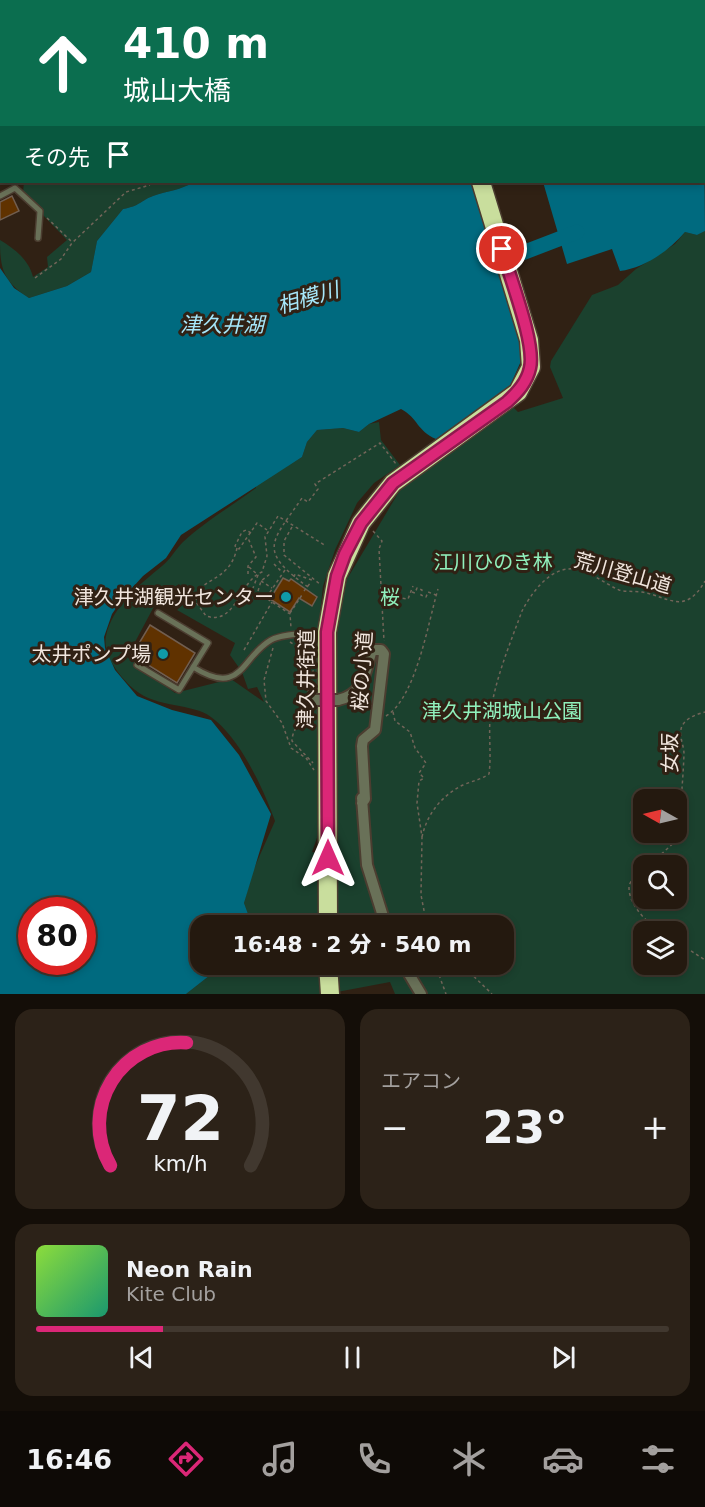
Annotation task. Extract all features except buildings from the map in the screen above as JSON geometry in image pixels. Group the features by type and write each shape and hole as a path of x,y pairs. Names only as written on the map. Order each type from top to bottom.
{"highway":[{"name":"津久井街道","path":"328,915 327,632 337,576 345,554 361,523 375,504 405,473 507,402 518,392 528,376 531,349 481,183"},
{"path":"329,975 330,994"}],"street":[{"path":"310,700 346,698 361,685 367,674 372,650 378,649 384,654"},
{"name":"桜の小道","path":"383,915 367,865 362,803 364,775 362,746 375,730 384,654"},
{"path":"410,975 421,994"}],"lane":[{"path":"0,196 15,188 40,211 38,238"},
{"path":"137,665 179,690 208,643 158,613"},
{"path":"193,667 218,676 236,675 270,641 327,632"}],"path":[{"path":"134,183 135,187"},
{"path":"35,278 61,259 72,243 126,192 135,187 150,185"},
{"path":"40,211 72,243"},
{"path":"284,572 275,557 274,546 277,534 302,498 308,502 318,489 315,484 380,443 399,469"},
{"path":"251,533 246,530 237,536 235,541 237,548 228,571 204,584 197,592 196,602 201,612 218,618 227,613 245,591 247,582 262,572 267,556 264,542 268,530 278,516 326,546"},
{"path":"237,548 239,549 257,523 268,530"},
{"path":"293,526 284,541 282,550 287,559 325,588"},
{"name":"桜の小道","path":"373,530 381,538 379,549 384,654"},
{"path":"247,538 251,541 252,552 256,557 248,566 248,574"},
{"path":"248,566 258,575 253,587 258,587"},
{"path":"275,566 284,572 312,580"},
{"name":"荒川登山道","path":"422,837 424,826 436,805 464,784 477,782 489,774 491,760 488,739 492,704 522,611 530,596 545,580 568,568 586,573 621,591 643,592 664,601 678,602 693,595 705,581"},
{"path":"294,575 299,569"},
{"path":"284,572 266,598 290,614"},
{"path":"258,591 261,581 270,574"},
{"path":"294,575 308,586"},
{"path":"304,591 312,580"},
{"path":"261,581 273,589"},
{"path":"383,600 392,599 396,592 401,593 400,598 408,599 413,585"},
{"path":"410,593 415,593 417,588 422,590 421,595 426,597 428,592 436,595"},
{"name":"桜の小道","path":"422,837 417,819 417,803 419,781 424,778 419,773 425,769 425,759 415,748 410,732 395,722 393,712 406,695 417,671 438,589"},
{"path":"302,595 290,614 291,639 315,660"},
{"path":"244,650 272,602"},
{"path":"274,645 265,670 264,695 282,723 291,748 306,758 314,772 311,759 292,741 295,729 304,719 310,700 311,693 305,690 305,684 315,664"},
{"name":"女坂","path":"663,855 678,839 685,773 684,747 680,733 682,726 689,718 705,712"},
{"path":"422,837 421,895 425,915"},
{"path":"633,879 629,888 633,901"},
{"path":"638,909 648,921"},
{"path":"687,948 705,960"},
{"path":"439,975 446,994"},
{"path":"472,975 492,994"}],"green space":[{"path":"24,183 192,183 123,209 97,241 91,272 67,286 29,298 8,280 5,274 2,267 0,240 21,256 33,277 48,267 47,257 67,240 43,215 42,210 23,192"},
{"name":"津久井湖城山公園","path":"705,231 705,994 395,994 390,982 337,992 336,975 514,975 514,915 336,915 336,632 347,579 403,485 513,407 518,412 563,398 550,367 551,361 592,295 618,285 636,269 675,244 685,232 697,235"},
{"path":"379,422 381,440 400,465 374,483 357,503 335,550 323,586 318,633 318,835 312,852 317,853 318,915 248,915 244,903 252,873 275,821 257,779 232,737 211,717 194,709 153,700 135,690 110,659 106,636 114,615 128,597 165,564 183,542 256,488 256,485 302,457 307,442 317,430 343,428 359,432 369,424","holes":["179,584 190,598 177,610 235,643 230,655 242,672 248,689 257,687 264,702 231,679 175,693 127,657 158,599"]},
{"path":"210,975 319,975 320,994 186,994"}],"water":[{"name":"津久井湖","path":"192,183 474,183 521,340 521,361 510,386 436,439 425,432 411,416 401,409 369,424 359,432 343,428 317,430 307,442 302,457 181,535 166,558 143,576 123,598 112,614 104,637 105,648 115,670 137,696 172,710 211,720 239,755 271,814 244,903 248,915 190,915 190,975 210,975 186,994 0,994 0,268 14,288 29,298 67,286 91,272 97,241 123,209"},
{"path":"543,183 705,183 705,231 697,235 685,232 656,258 629,269 620,271 612,249 567,264"}],"waterway":[{"name":"相模川","path":"496,263 577,232"}],"place":[{"name":"津久井湖観光センター","path":"286,597"},
{"name":"太井ポンプ場","path":"163,654"}],"route":[{"path":"328,858 327,632 337,576 351,540 361,523 393,483 507,402 518,392 528,376 531,367 531,349 502,249"}],"park label":[{"name":"江川ひのき林","path":"493,562"},
{"name":"桜","path":"390,597"}]}
